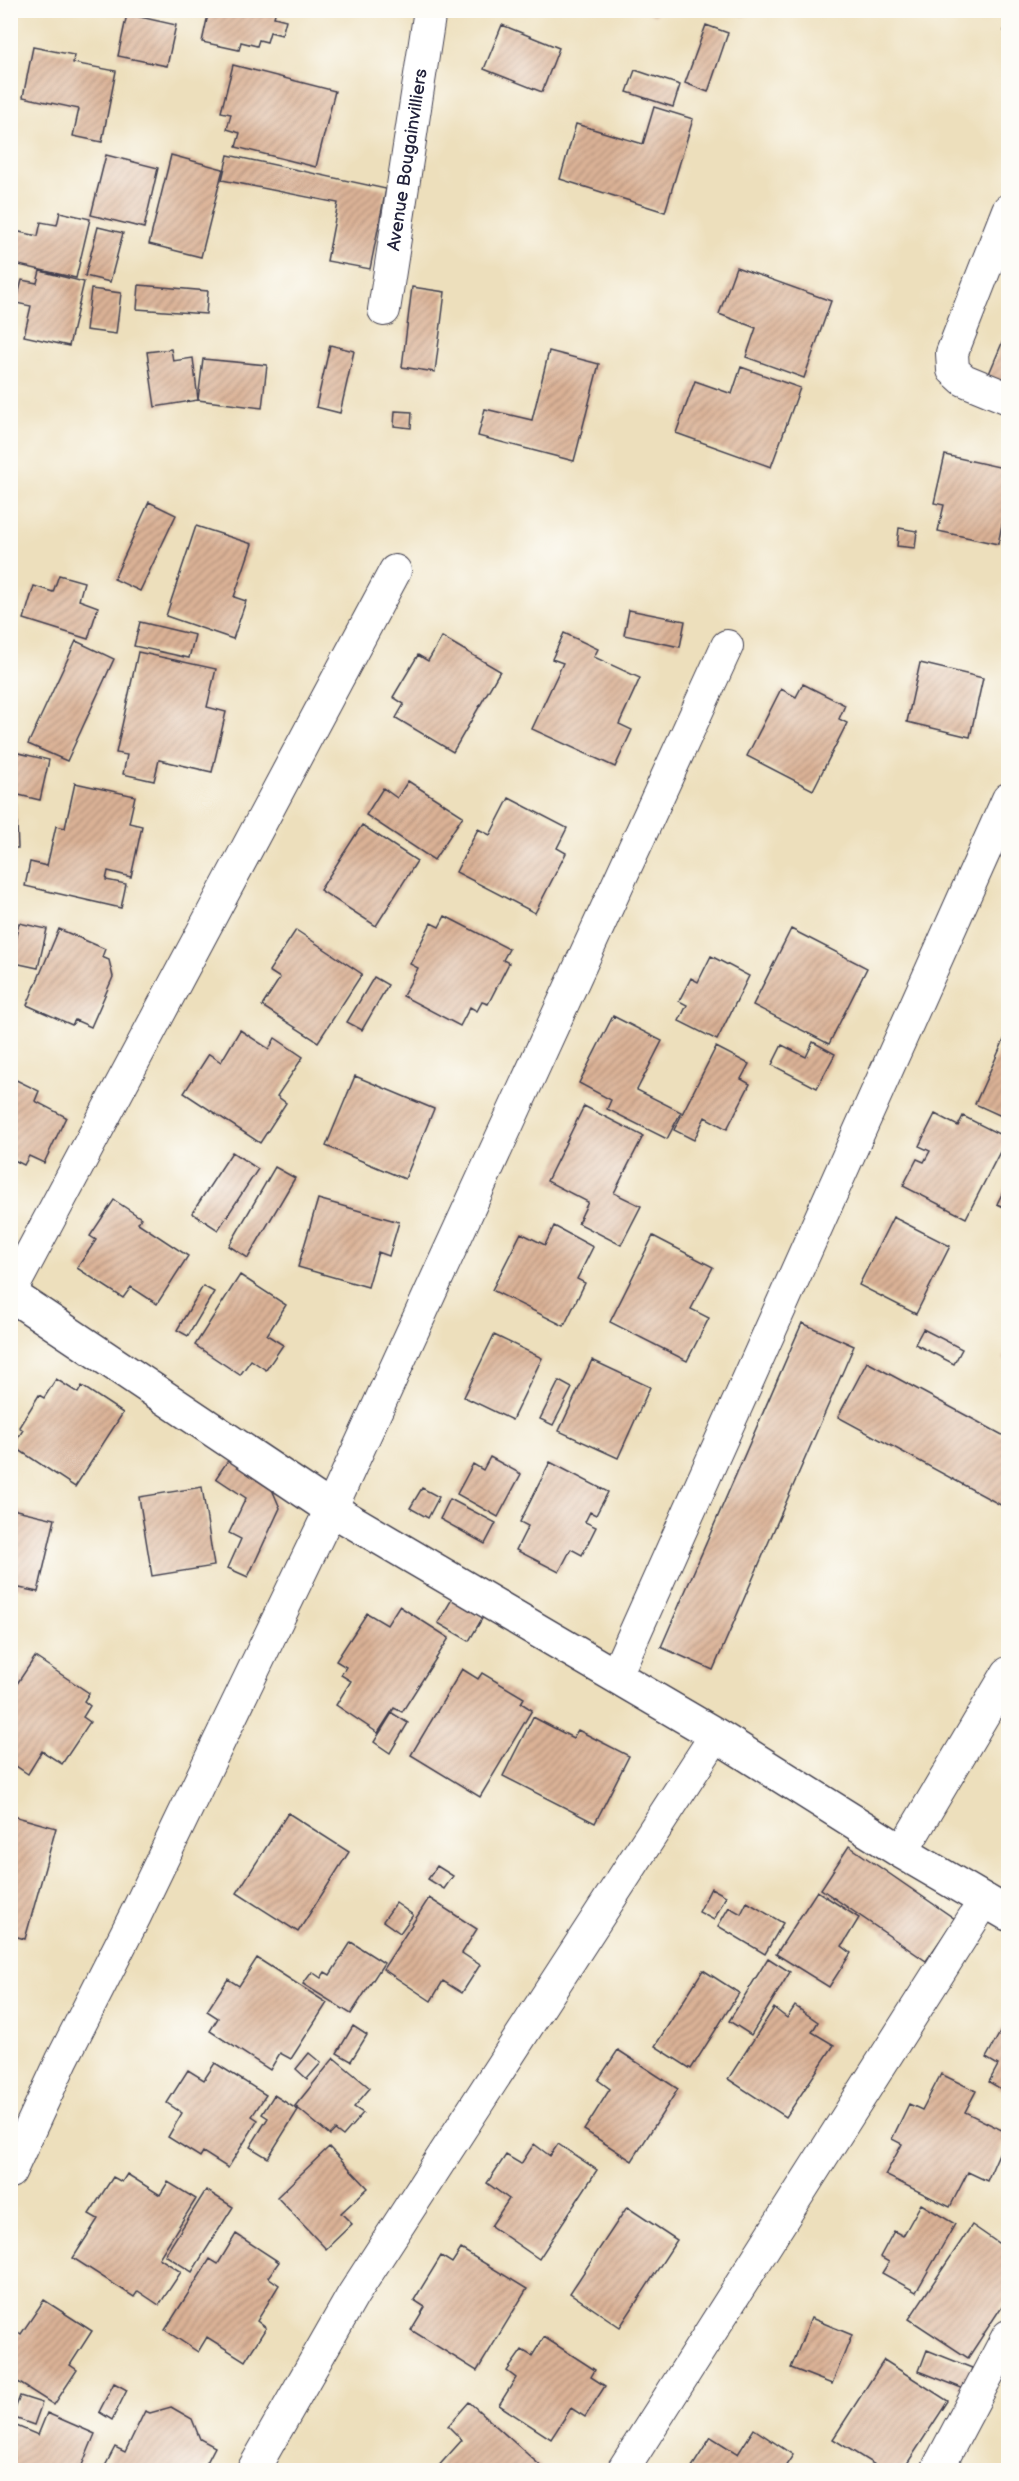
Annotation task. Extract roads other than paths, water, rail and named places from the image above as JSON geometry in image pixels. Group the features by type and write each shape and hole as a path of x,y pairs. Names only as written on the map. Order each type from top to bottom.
{"street":[{"name":"Avenue Bougainvilliers","path":"384,310 430,10"},
{"path":"1008,210 952,353 952,370 964,380 1008,398"},
{"path":"395,571 10,1294 331,1509 616,1675 902,1852 997,1907 623,2470"},
{"path":"10,2172 62,2060 135,1916 331,1509 727,646"},
{"path":"616,1675 1008,799"},
{"path":"902,1852 1008,1673"},
{"path":"253,2470 353,2295 716,1735"},
{"path":"937,2470 1008,2336"}]}
